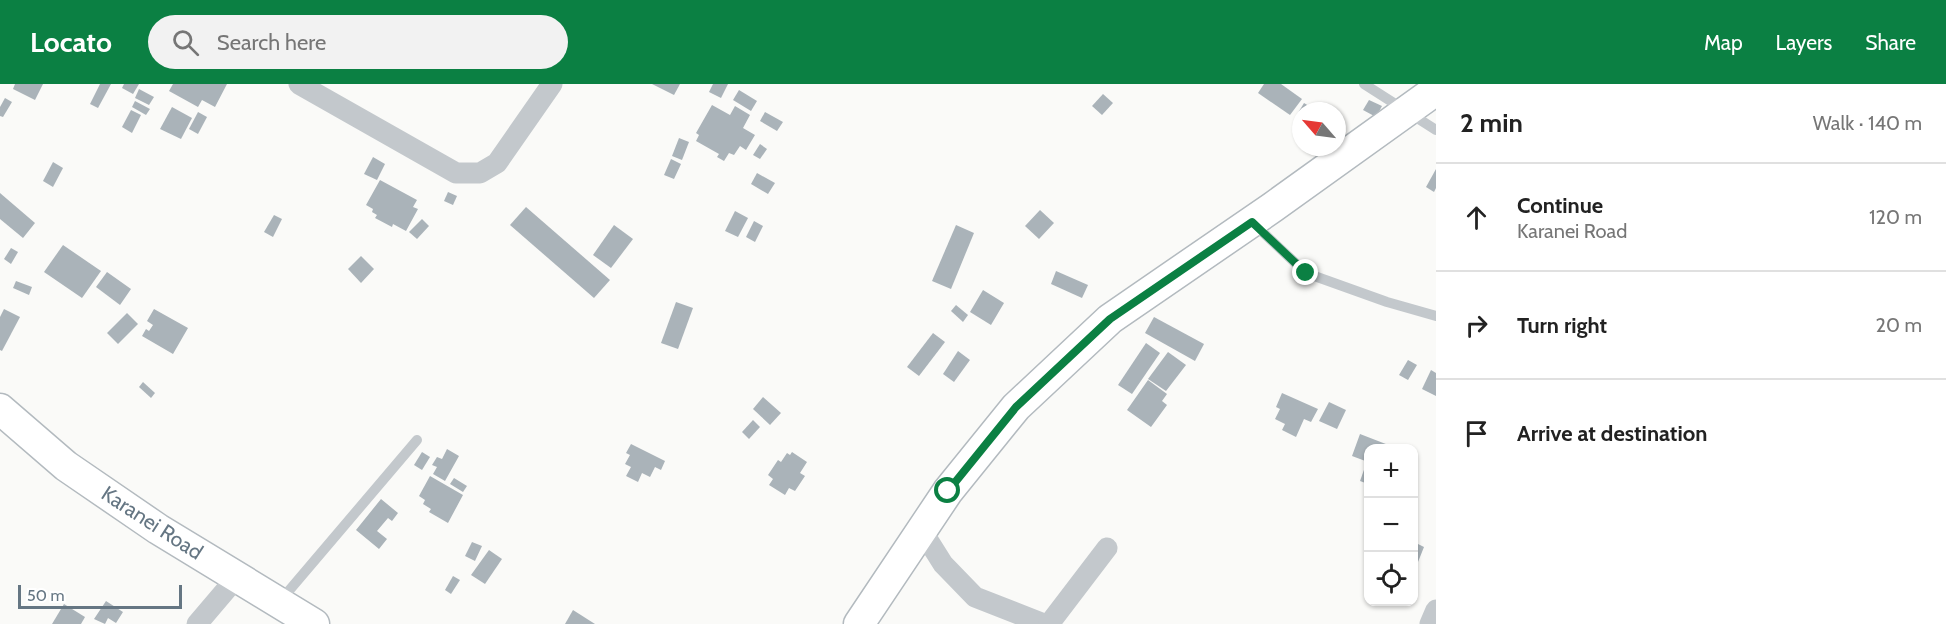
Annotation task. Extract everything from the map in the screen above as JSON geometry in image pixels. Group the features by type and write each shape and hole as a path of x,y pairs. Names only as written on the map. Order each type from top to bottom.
{"street":[{"path":"299,84 456,173 480,172 497,163 552,84"},
{"path":"859,624 948,491 1016,407 1110,319 1252,222 1436,90"},
{"name":"Karanei Road","path":"0,409 66,466 158,529 314,624"},
{"path":"921,529 943,564 975,597 1044,624"},
{"path":"1049,624 1107,548"},
{"path":"197,624 237,577"},
{"path":"1430,624 1436,610"}],"lane":[{"path":"1364,84 1436,130"},
{"path":"1252,222 1306,273 1387,302 1436,316"},
{"path":"279,603 417,440"}],"building":[{"path":"15,84 43,84 35,100 13,89"},
{"path":"100,84 111,84 98,108 90,104"},
{"path":"124,84 139,84 133,94 122,88"},
{"path":"173,84 227,84 215,107 202,100 198,107 169,91"},
{"path":"652,84 680,84 674,95"},
{"path":"713,84 728,84 721,98 709,92"},
{"path":"1264,84 1281,84 1302,99 1300,102 1292,102 1290,115 1258,93"},
{"path":"139,89 154,97 149,105 135,98"},
{"path":"739,90 757,101 751,111 733,100"},
{"path":"1103,94 1113,103 1102,115 1092,106"},
{"path":"5,98 12,102 3,117 0,116 0,107"},
{"path":"1369,100 1382,106 1376,117 1363,110"},
{"path":"135,101 150,109 146,115 132,107"},
{"path":"712,105 730,115 735,106 750,115 743,128 755,135 746,150 740,146 734,155 729,153 724,161 717,157 719,154 696,141 699,135 696,133"},
{"path":"172,107 192,118 181,139 160,129"},
{"path":"131,110 141,115 132,133 122,127"},
{"path":"198,112 207,117 198,134 189,129"},
{"path":"765,112 783,122 777,131 760,121"},
{"path":"679,138 689,142 682,160 672,156"},
{"path":"760,144 767,149 760,159 753,155"},
{"path":"373,157 385,164 377,180 364,174"},
{"path":"671,159 681,164 674,179 664,175"},
{"path":"53,162 63,168 53,187 43,181"},
{"path":"1436,169 1436,188 1434,192 1426,187"},
{"path":"757,173 775,183 768,194 751,184"},
{"path":"380,180 417,200 413,207 418,209 406,231 375,218 377,215 372,212 373,209 366,205"},
{"path":"448,192 457,196 453,205 444,201"},
{"path":"0,193 35,223 23,238 0,219"},
{"path":"526,207 610,280 594,298 510,225"},
{"path":"1040,210 1054,223 1039,239 1025,226"},
{"path":"735,211 748,218 738,237 725,231"},
{"path":"274,215 282,219 273,237 264,232"},
{"path":"422,219 429,226 417,239 409,232"},
{"path":"754,221 763,226 755,242 746,237"},
{"path":"614,225 633,239 611,268 593,255"},
{"path":"956,225 974,233 951,289 932,281"},
{"path":"63,245 101,271 82,298 44,272"},
{"path":"11,248 18,252 11,264 4,259"},
{"path":"361,256 374,269 361,283 348,269"},
{"path":"1056,271 1088,285 1082,298 1051,284"},
{"path":"107,272 131,289 120,305 96,287"},
{"path":"16,281 32,287 29,295 13,288"},
{"path":"983,290 1004,303 991,325 970,312"},
{"path":"676,302 693,308 678,349 661,343"},
{"path":"956,305 968,315 963,322 951,311"},
{"path":"4,309 20,317 2,351 0,350 0,317"},
{"path":"154,309 188,328 173,354 142,336 146,329 149,331 153,325 147,321"},
{"path":"127,313 138,324 118,344 107,333"},
{"path":"1154,317 1204,344 1195,361 1145,333"},
{"path":"933,333 945,342 919,376 907,367"},
{"path":"1146,343 1160,353 1132,394 1118,385"},
{"path":"958,351 970,360 954,382 943,374"},
{"path":"1168,352 1186,365 1166,391 1148,379"},
{"path":"1408,360 1417,365 1408,380 1399,375"},
{"path":"1431,370 1436,373 1436,396 1422,389"},
{"path":"1148,380 1167,394 1162,401 1167,405 1151,427 1127,410"},
{"path":"143,382 155,393 151,398 139,387"},
{"path":"1282,393 1318,409 1311,422 1304,419 1296,437 1282,430 1285,424 1275,419 1280,409 1276,407"},
{"path":"763,397 781,413 770,425 753,409"},
{"path":"1329,402 1346,410 1337,429 1319,421"},
{"path":"753,420 760,427 749,439 742,432"},
{"path":"1360,434 1386,444 1364,444 1364,460 1352,456"},
{"path":"631,444 665,461 661,470 655,467 650,477 642,473 638,482 626,476 631,467 625,464 630,455 626,453"},
{"path":"447,449 459,456 445,481 433,474 437,467 432,465 437,457 442,459"},
{"path":"422,452 430,457 422,470 414,465"},
{"path":"792,452 807,462 800,473 805,476 795,491 789,488 785,495 769,485 773,479 768,475 778,460 781,462 787,453 790,455"},
{"path":"1364,470 1364,482 1360,481"},
{"path":"430,476 463,495 448,523 429,512 431,509 423,504 425,500 419,496"},
{"path":"454,478 467,486 463,492 450,484"},
{"path":"381,499 398,513 392,521 388,518 377,531 387,539 379,549 356,530"},
{"path":"472,542 482,546 475,561 465,556"},
{"path":"1418,544 1424,547 1418,562"},
{"path":"489,550 502,559 485,584 471,575"},
{"path":"453,576 460,580 451,594 445,590"},
{"path":"106,601 123,612 116,623 108,618 105,624 94,619"},
{"path":"64,604 85,617 81,624 52,624"},
{"path":"573,610 595,624 565,624"}],"route":[{"path":"948,491 1016,407 1110,319 1252,222 1306,273"}]}
